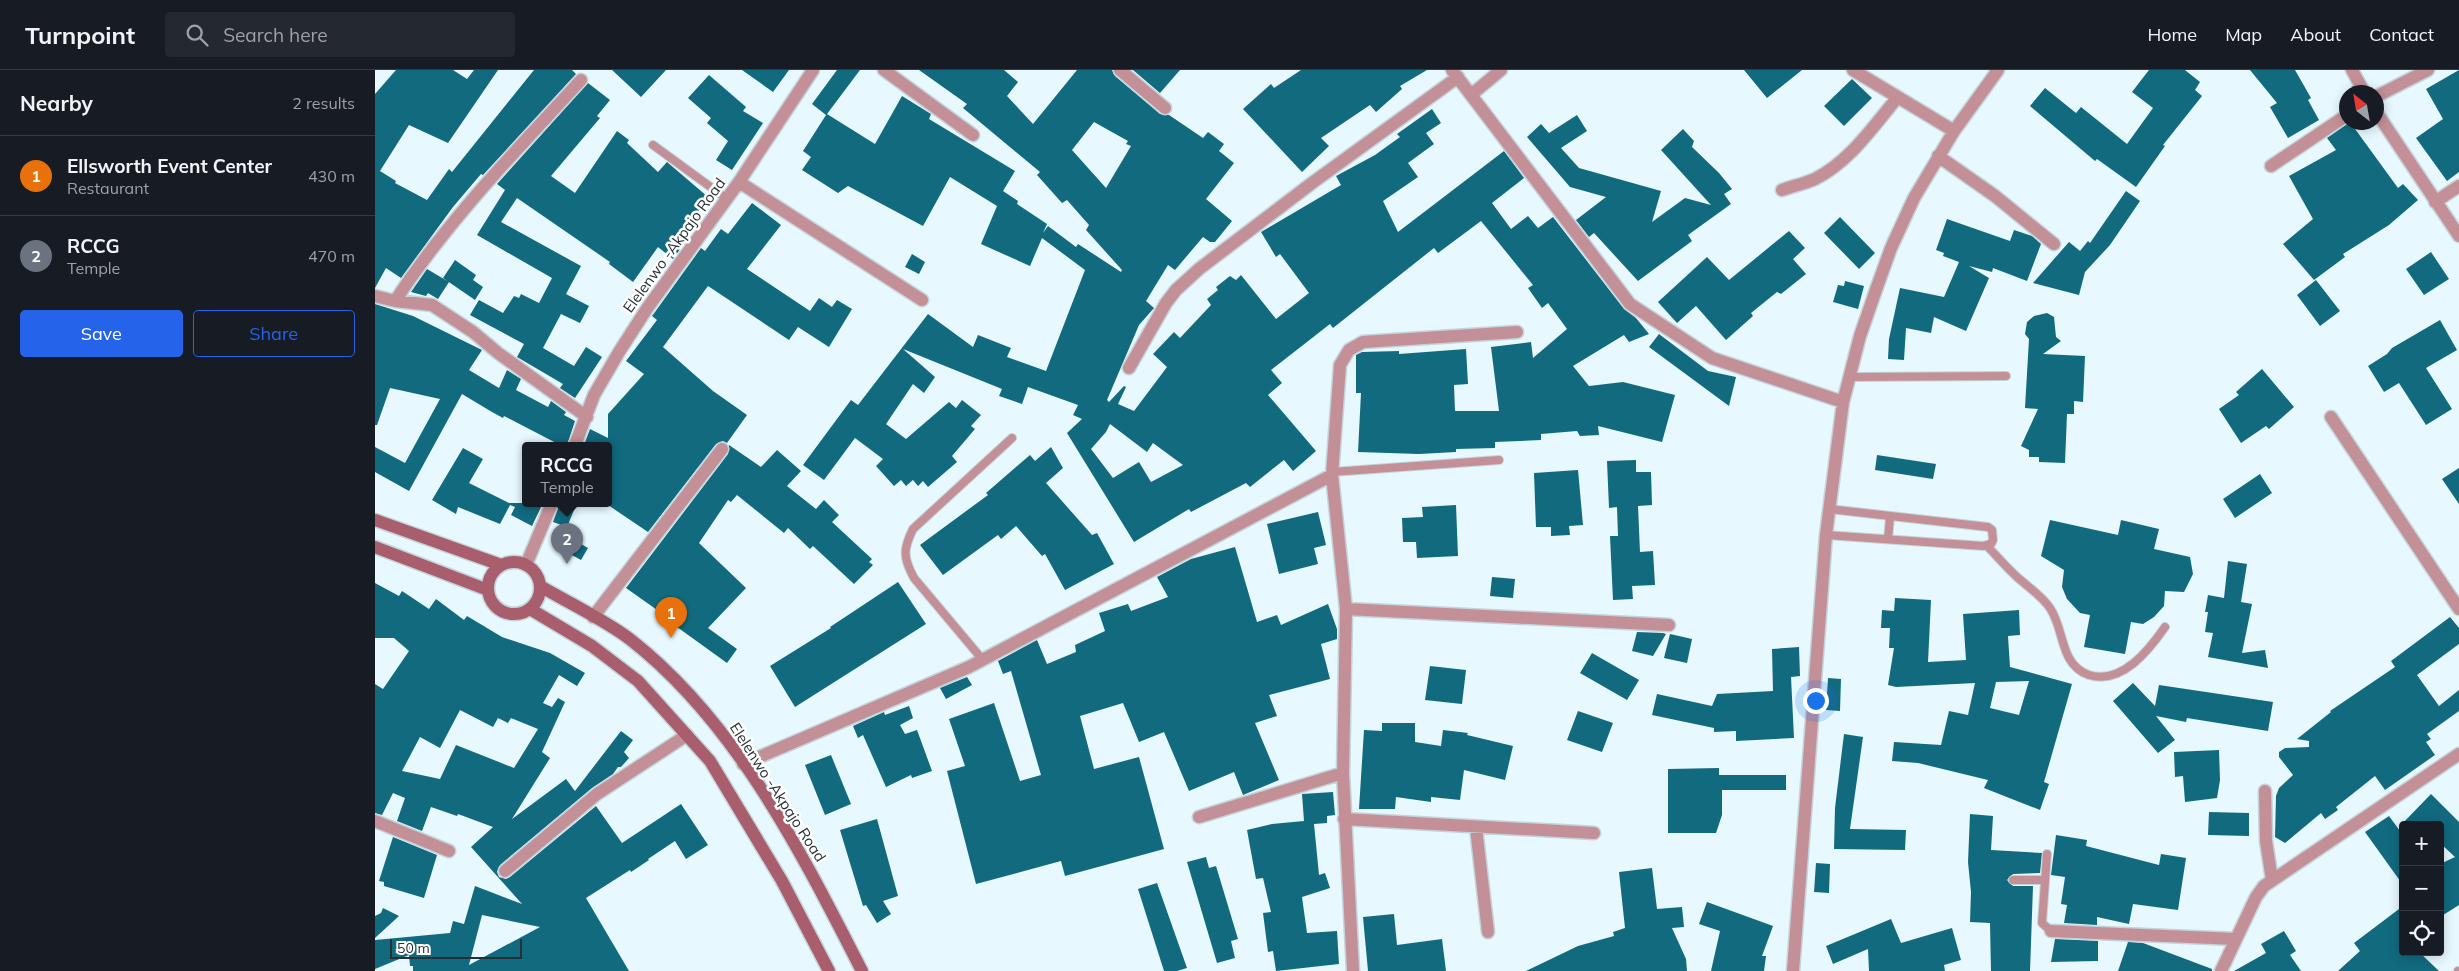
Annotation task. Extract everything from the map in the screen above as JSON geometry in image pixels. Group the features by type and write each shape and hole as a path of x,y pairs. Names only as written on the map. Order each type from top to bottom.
{"main road":[{"path":"375,520 501,565"},
{"path":"375,547 488,590"},
{"path":"509,562 526,565 537,577 540,586 539,595 529,608 522,613 505,612 491,602 488,590 490,578 501,565 509,562"},
{"name":"Elelenwo -Akpajo Road","path":"540,586 631,639 687,691 743,764 806,862 862,971"},
{"path":"529,608 592,646 638,681 710,761 782,881 829,971"}],"street":[{"name":"Elelenwo -Akpajo Road","path":"576,442 594,396 643,314 739,182 813,70"},
{"path":"884,70 973,135"},
{"path":"1120,70 1165,108"},
{"path":"1471,95 1501,70"},
{"path":"1853,70 1954,131"},
{"path":"1793,971 1826,535 1843,402 1860,336 1891,248 1914,198 1954,131 1998,70"},
{"path":"2352,70 2360,85"},
{"path":"2384,92 2428,70"},
{"path":"1129,368 1166,303 1176,290 1199,269 1455,74 1630,304 1711,358 1843,402"},
{"path":"395,301 419,264 460,213 581,80"},
{"path":"1782,190 1815,178 1837,164 1855,148 1897,98"},
{"path":"2271,166 2339,120"},
{"path":"2384,124 2459,236"},
{"path":"1938,156 1995,196 2054,244"},
{"path":"739,182 922,300"},
{"path":"2435,202 2459,186"},
{"path":"375,296 395,301 433,305 473,332 498,353 587,417"},
{"path":"1353,971 1343,773 1346,609 1332,474 1340,365 1354,345 1363,342 1517,332"},
{"path":"2331,417 2459,609"},
{"path":"593,617 722,449"},
{"path":"743,764 982,660 1332,474"},
{"path":"526,565 549,507"},
{"path":"1346,609 1669,625"},
{"path":"505,872 597,794 687,735"},
{"path":"2221,971 2256,896 2272,880 2459,754"},
{"path":"1199,817 1343,773"},
{"path":"2265,791 2266,841 2272,880"},
{"path":"1344,819 1594,834"},
{"path":"375,821 449,851"},
{"path":"1476,828 1488,932"},
{"path":"2051,931 2236,939"}],"lane":[{"path":"653,145 727,199"},
{"path":"1850,376 2006,376"},
{"path":"982,660 913,578 907,564 905,546 913,530 1012,438"},
{"path":"1332,474 1499,460"},
{"path":"1829,510 1988,527 1992,530 1993,540 1987,546"},
{"path":"1888,539 1890,517"},
{"path":"1826,535 1987,546 2016,576 2036,592 2050,609 2068,657 2075,667 2097,677 2109,677 2140,658 2150,648 2165,627"},
{"path":"2047,854 2042,923 2051,931"},
{"path":"2013,880 2045,880"}],"building":[{"path":"396,70 453,70 467,79 474,70 498,70 448,143 409,125 380,171 396,181 395,183 427,200 449,169 452,172 534,70 572,70 576,74 483,175 481,174 453,207 401,278 386,268 375,288 375,94"},
{"path":"612,70 666,70 641,97"},
{"path":"742,70 789,70 773,92"},
{"path":"837,70 860,70 827,114 875,144 902,96 931,114 929,119 1015,171 1003,191 1018,201 1017,204 1047,224 1043,233 1048,226 1076,247 1078,244 1121,272 1122,270 1086,230 1089,225 1067,200 1062,203 1037,175 1040,172 963,108 967,104 919,70 1004,70 1018,82 1007,96 1033,124 1077,70 1112,70 1115,76 1160,114 1169,115 1203,138 1208,132 1224,144 1219,151 1234,163 1206,199 1232,221 1215,242 1210,242 1203,237 1175,270 1168,265 1146,301 1154,308 1139,325 1107,400 1109,402 1124,386 1126,387 1118,404 1134,411 1167,367 1153,354 1174,332 1180,338 1211,305 1207,299 1218,290 1216,287 1230,276 1236,280 1241,275 1276,319 1309,293 1280,254 1276,257 1261,232 1341,185 1336,176 1375,155 1400,137 1397,134 1432,109 1441,123 1426,133 1434,144 1408,163 1418,177 1383,201 1398,232 1504,151 1524,178 1492,203 1511,229 1528,216 1538,228 1553,217 1624,309 1636,318 1649,334 1629,342 1624,335 1573,366 1589,386 1623,382 1675,395 1662,442 1598,426 1599,435 1580,436 1577,431 1541,434 1541,440 1495,442 1495,448 1456,449 1456,452 1419,454 1358,452 1361,393 1356,393 1356,355 1362,352 1399,351 1399,354 1466,349 1468,384 1454,385 1455,411 1499,411 1491,347 1531,342 1533,358 1567,329 1548,303 1542,308 1528,288 1533,285 1481,221 1438,253 1434,248 1333,328 1330,324 1271,370 1282,383 1268,395 1316,451 1293,471 1284,460 1250,487 1246,483 1191,512 1189,509 1134,542 1067,433 1082,419 1073,415 1078,405 1028,387 1022,404 999,396 1002,389 903,349 935,377 924,393 913,384 886,424 906,439 949,402 956,408 962,400 981,415 971,426 975,429 952,456 957,462 928,487 923,481 918,486 913,480 906,486 901,480 894,486 876,466 883,459 855,438 824,480 803,465 851,400 858,405 928,314 973,347 978,335 1011,348 1007,357 1046,371 1085,270 1042,238 1030,266 981,244 997,206 950,177 923,226 848,186 838,193 802,170 811,157 803,151 826,115 812,104","holes":["1094,122 1128,141 1126,144 1131,146 1106,188 1072,150","1110,424 1147,452 1153,443 1183,465 1151,482 1139,462 1113,478 1091,449 1106,432"]},
{"path":"1133,70 1180,70 1160,93"},
{"path":"1301,70 1427,70 1400,86 1402,89 1376,112 1370,105 1321,138 1329,146 1302,172 1243,109 1271,84 1274,88"},
{"path":"1744,70 1802,70 1767,98"},
{"path":"2149,70 2185,70 2200,82 2195,90 2202,96 2163,145 2165,146 2136,187 2097,159 2095,161 2030,106 2045,88 2076,113 2081,107 2127,144 2153,108 2132,92"},
{"path":"2250,70 2295,70 2311,98 2308,100 2319,120 2288,138 2270,107 2277,103"},
{"path":"2459,70 2459,172 2447,181 2416,138 2443,119 2426,89"},
{"path":"709,75 746,107 743,111 763,123 732,170 716,160 728,141 707,123 711,118 688,98"},
{"path":"1852,79 1872,98 1844,126 1824,106"},
{"path":"588,83 610,100 597,116 600,118 551,176 575,193 617,131 629,140 627,143 658,172 667,162 708,197 683,233 688,238 673,259 658,247 633,282 609,264 610,262 517,198 501,222 581,266 566,294 589,306 580,323 561,314 543,348 574,366 586,347 602,357 575,398 560,388 563,384 517,357 524,344 470,315 479,300 503,313 514,296 519,298 521,294 539,303 552,278 477,235 505,190 497,184"},
{"path":"1577,115 1587,131 1561,148 1579,168 1661,191 1652,222 1685,198 1711,205 1661,150 1683,129 1694,141 1692,147 1719,173 1732,189 1724,194 1731,204 1688,235 1692,241 1638,281 1594,233 1589,237 1576,220 1606,197 1570,187 1527,137 1541,124 1549,133"},
{"path":"2339,130 2356,130 2398,188 2403,184 2418,200 2389,225 2343,254 2345,257 2314,280 2283,244 2313,219 2289,176 2336,150 2327,138"},
{"path":"2126,191 2140,201 2110,245 2085,272 2079,295 2033,283 2069,242 2080,251 2088,241 2090,243"},
{"path":"752,203 781,225 747,269 810,311 819,298 832,307 837,300 852,309 829,347 798,327 789,340 708,286 663,347 713,391 747,415 727,443 723,441 716,444 648,532 611,507 612,442 585,442 590,429 608,438 608,414 644,374 626,361 657,320 652,316 701,248 705,251 721,229 728,234"},
{"path":"1840,217 1875,253 1859,269 1824,233"},
{"path":"1947,219 2010,241 2014,230 2032,236 2041,244 2027,281 1993,268 1992,272 1969,266 1989,278 1966,331 1934,317 1931,333 1906,328 1904,360 1888,359 1889,339 1900,288 1944,297 1959,262 1943,256 1944,253 1936,250"},
{"path":"1789,231 1805,248 1793,259 1806,274 1781,294 1777,292 1751,313 1753,316 1726,340 1696,306 1677,323 1658,302 1707,257 1729,280"},
{"path":"2431,252 2449,279 2424,295 2406,269"},
{"path":"912,254 925,262 919,274 905,267"},
{"path":"455,260 476,275 473,280 483,287 475,300 443,278"},
{"path":"427,269 449,282 438,299 428,293 426,296 411,292"},
{"path":"2316,280 2340,311 2320,326 2297,295"},
{"path":"1845,281 1864,286 1858,309 1833,302 1838,285 1844,286"},
{"path":"375,304 413,316 482,350 469,370 499,388 507,370 521,379 516,390 548,407 551,401 566,412 564,415 575,421 568,442 554,442 504,416 503,418 462,394 409,491 375,472 375,447 405,463 440,399 390,388 377,425 375,425"},
{"path":"2047,313 2054,317 2056,337 2061,341 2043,354 2085,356 2083,402 2074,401 2074,414 2067,414 2065,463 2039,462 2039,457 2029,457 2029,450 2021,446 2038,409 2025,408 2029,339 2025,334 2027,322 2034,316"},
{"path":"2440,320 2457,350 2426,368 2452,409 2426,425 2399,383 2384,392 2368,366 2387,354 2392,348"},
{"path":"1659,334 1708,371 1736,377 1729,406 1649,347"},
{"path":"2262,369 2294,407 2269,429 2266,426 2241,443 2219,409 2239,395 2236,392"},
{"path":"729,445 761,467 777,450 801,471 787,486 816,509 824,500 839,515 832,522 872,559 869,562 873,565 854,584 813,546 810,549 788,528 784,533 737,495 731,502 728,500 699,543 746,588 708,628 737,649 727,663 626,588 728,454"},
{"path":"1051,447 1063,468 1046,483 1092,535 1097,533 1114,564 1065,590 1045,554 1042,556 1016,526 1001,539 998,535 943,575 920,545 988,495 986,493 1030,455 1035,461"},
{"path":"463,448 483,459 469,483 509,503 522,503 522,507 541,507 532,526 511,515 515,507 510,505 500,524 458,507 456,514 432,500"},
{"path":"1877,455 1936,464 1933,479 1875,470"},
{"path":"1636,460 1636,472 1651,472 1652,505 1638,506 1640,552 1653,551 1655,585 1632,586 1633,599 1613,600 1610,536 1618,536 1617,507 1609,508 1607,461"},
{"path":"2459,468 2459,504 2442,479"},
{"path":"1578,470 1583,525 1569,526 1570,535 1551,536 1551,527 1536,527 1534,473"},
{"path":"2260,474 2272,493 2235,518 2223,499"},
{"path":"1456,505 1458,556 1417,558 1416,542 1403,542 1402,518 1423,517 1422,507"},
{"path":"559,507 575,507 567,527 553,522"},
{"path":"1318,512 1326,545 1314,548 1318,564 1279,574 1267,524"},
{"path":"2050,520 2118,535 2121,520 2159,529 2154,549 2190,557 2193,574 2184,592 2165,591 2164,606 2154,617 2143,624 2131,622 2125,654 2084,647 2090,615 2080,613 2067,599 2062,587 2064,570 2041,556"},
{"path":"564,534 588,548 581,560 557,547"},
{"path":"1235,547 1257,622 1277,615 1281,625 1328,604 1337,629 1337,639 1321,644 1330,679 1269,695 1277,716 1255,723 1279,780 1243,795 1234,772 1189,791 1164,732 1139,742 1123,703 1080,716 1094,769 1139,757 1164,849 1065,876 1061,861 976,884 947,771 965,766 949,719 994,703 1020,781 1041,775 1011,671 1003,674 998,661 1037,640 1047,664 1076,652 1075,645 1105,631 1099,613 1128,604 1131,611 1168,597 1157,577 1191,559"},
{"path":"2228,561 2247,564 2241,602 2252,604 2242,653 2265,650 2268,668 2208,657 2213,633 2205,632 2208,612 2205,612 2208,595 2224,598"},
{"path":"1492,577 1515,579 1513,598 1490,596"},
{"path":"898,582 926,624 795,707 770,666 831,628"},
{"path":"375,583 399,596 402,591 429,609 436,599 464,620 467,616 502,637 550,653 585,673 577,686 559,675 543,703 552,707 558,698 565,702 542,752 550,758 512,819 566,779 575,791 621,731 633,740 624,752 629,758 613,774 592,788 500,865 497,872 499,877 506,879 510,877 596,806 622,843 681,804 708,845 686,859 675,841 631,872 630,870 586,898 629,971 413,971 413,966 410,966 409,955 375,969 375,940 450,933 453,921 464,924 475,886 522,904 471,847 493,827 458,814 457,816 431,807 422,831 397,821 405,798 393,793 382,815 375,813 375,684 383,689 409,651 394,638 375,638","holes":["460,710 493,727 498,718 508,723 511,718 538,729 514,768 456,745 440,779 402,771 420,737 440,748","482,915 540,927 469,965"]},
{"path":"1895,598 1931,600 1928,662 1966,660 1963,614 2019,610 2020,635 2008,636 2010,667 2072,684 2044,782 2049,784 2040,810 1984,788 1988,780 1918,763 1892,761 1894,742 1941,745 1949,711 1968,715 1975,683 1896,687 1888,685 1894,648 1889,648 1890,628 1881,628 1882,610 1894,611","holes":["2029,681 2019,715 1990,708 1996,682"]},
{"path":"2450,617 2459,628 2459,644 2417,675 2439,706 2459,690 2459,711 2427,734 2431,739 2426,742 2435,755 2385,790 2375,776 2336,807 2338,810 2325,819 2321,813 2285,843 2275,837 2276,796 2279,788 2293,775 2279,757 2279,752 2285,748 2309,747 2309,741 2297,739 2330,711 2395,667 2391,661"},
{"path":"1637,632 1666,634 1653,656 1632,651"},
{"path":"1670,634 1692,639 1687,663 1664,658"},
{"path":"1799,647 1800,676 1791,677 1794,738 1736,741 1736,731 1714,732 1714,728 1652,715 1657,694 1712,706 1717,694 1773,691 1772,649"},
{"path":"1592,653 1639,680 1627,700 1580,673"},
{"path":"1430,666 1466,670 1462,704 1425,700"},
{"path":"967,677 972,685 946,699 940,688"},
{"path":"1828,678 1841,679 1840,711 1826,710"},
{"path":"2133,683 2155,706 2159,685 2273,702 2268,731 2187,718 2186,722 2156,716 2175,740 2158,753 2113,701"},
{"path":"909,706 913,718 900,725 905,734 917,730 932,771 912,778 911,775 886,787 863,735 858,738 853,726 884,712 885,715"},
{"path":"1578,711 1613,723 1602,752 1567,740"},
{"path":"1382,723 1415,723 1415,742 1441,746 1443,730 1468,733 1467,735 1513,746 1505,780 1464,770 1460,800 1431,797 1431,802 1396,797 1395,809 1359,809 1364,730 1382,731"},
{"path":"1844,734 1863,737 1850,829 1906,830 1905,850 1834,849 1835,808"},
{"path":"2219,750 2220,780 2217,798 2185,802 2183,776 2175,777 2174,752"},
{"path":"831,755 851,804 825,815 805,765"},
{"path":"1719,768 1719,775 1786,775 1786,790 1722,790 1722,815 1716,833 1668,833 1668,769"},
{"path":"1333,792 1335,815 1327,816 1327,823 1314,824 1319,875 1325,873 1330,888 1302,897 1307,933 1337,931 1339,964 1276,971 1273,951 1268,952 1263,913 1271,912 1263,878 1256,879 1247,830 1272,824 1304,821 1302,794"},
{"path":"2431,794 2459,822 2459,905 2444,914 2444,862 2455,857 2444,847 2444,821 2405,821"},
{"path":"2209,812 2249,813 2249,836 2208,835"},
{"path":"1970,814 1993,816 1991,850 2042,853 2040,873 2013,874 2007,880 2013,886 2033,886 2030,971 1991,971 1990,923 1970,922 1971,892 1968,862"},
{"path":"2389,816 2399,830 2399,879 2365,832"},
{"path":"877,819 898,896 883,901 891,914 877,923 866,905 863,906 840,830"},
{"path":"2056,835 2087,840 2086,846 2159,865 2161,854 2186,858 2178,910 2133,904 2129,924 2097,917 2097,925 2064,923 2067,905 2061,904 2065,877 2051,875"},
{"path":"393,837 437,855 424,898 384,886 384,882 379,881"},
{"path":"1206,857 1209,868 1216,866 1238,939 1231,941 1235,958 1217,963 1187,862"},
{"path":"1816,863 1830,864 1829,893 1814,892"},
{"path":"1652,868 1657,909 1682,907 1684,927 1672,928 1686,959 1687,971 1526,971 1578,946 1614,936 1613,932 1625,928 1619,872"},
{"path":"1157,883 1187,968 1177,971 1164,971 1138,889"},
{"path":"1707,902 1773,926 1762,956 1766,956 1764,971 1711,971 1720,931 1699,924"},
{"path":"383,908 399,916 375,938 375,916 381,913"},
{"path":"2399,909 2399,956 2423,956 2439,971 2338,971 2360,951 2354,943"},
{"path":"1394,914 1397,945 1442,939 1446,971 1368,971 1363,917"},
{"path":"1891,919 1901,943 1952,928 1961,960 1944,965 1945,971 1869,971 1868,949 1833,964 1826,946"},
{"path":"2284,931 2296,951 2290,955 2301,971 2234,971 2266,953 2261,944"},
{"path":"2055,939 2098,941 2098,961 2051,962"},
{"path":"2128,942 2143,943 2212,969 2212,971 2118,971"}],"place":[{"name":"RCCG","path":"567,564"},
{"name":"Ellsworth Event Center","path":"671,638"}]}
